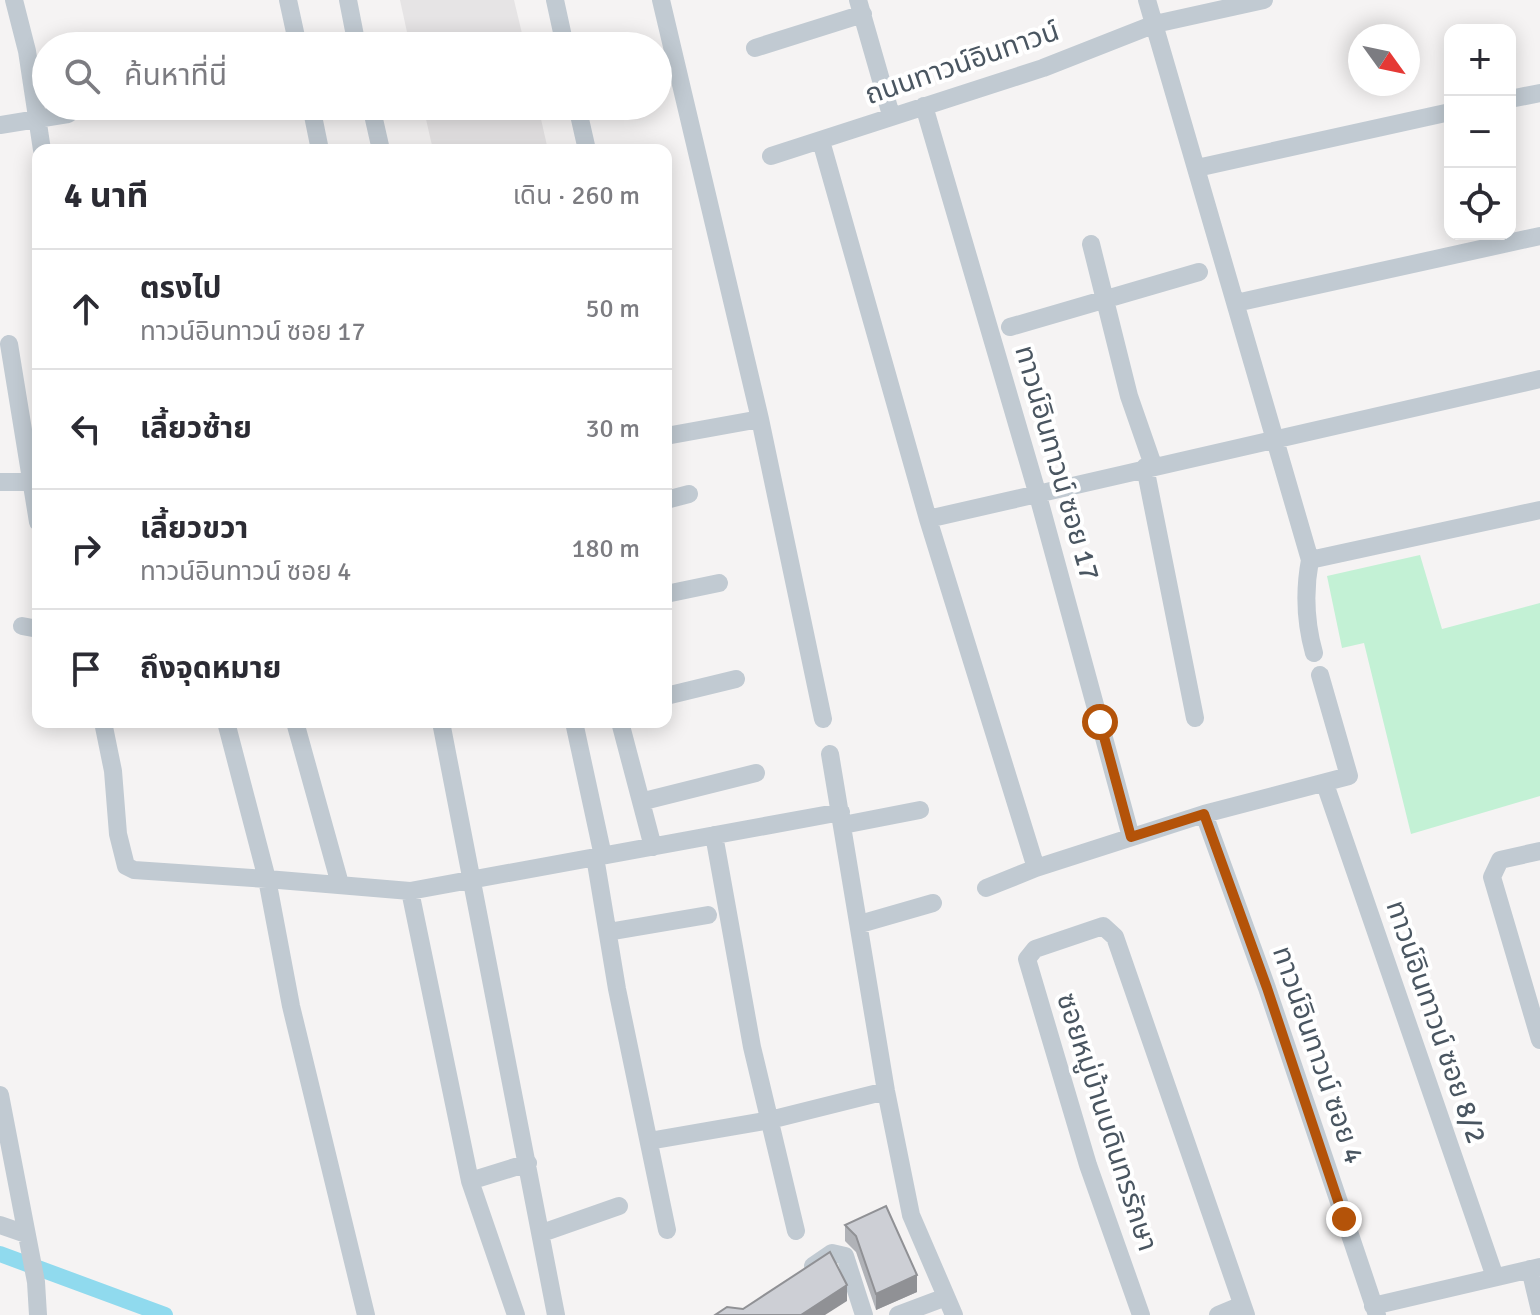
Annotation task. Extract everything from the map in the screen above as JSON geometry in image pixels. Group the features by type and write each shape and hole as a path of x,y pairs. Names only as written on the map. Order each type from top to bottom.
{"street":[{"path":"14,0 32,86"},
{"path":"288,0 295,32"},
{"path":"348,0 354,32"},
{"path":"555,0 562,32"},
{"path":"661,0 669,32"},
{"path":"1147,0 1310,560 1305,587 1307,627 1314,653"},
{"name":"ถนนทาวน์อินทาวน์","path":"771,156 1043,68 1155,24 1264,0"},
{"path":"755,48 860,7 891,115"},
{"path":"672,47 760,419 823,719"},
{"path":"1516,98 1540,93"},
{"name":"ทาวน์อินทาวน์ ซอย 17","path":"924,106 1037,492 1131,837"},
{"path":"1197,168 1444,113"},
{"path":"0,125 41,120"},
{"path":"314,120 319,144"},
{"path":"374,120 380,144"},
{"path":"580,120 586,144"},
{"path":"37,121 41,144"},
{"path":"821,141 928,519 1036,868"},
{"path":"1236,303 1540,236"},
{"path":"1091,244 1149,466 1195,718"},
{"path":"1010,327 1199,272"},
{"path":"9,344 32,488"},
{"path":"928,519 1275,437 1540,379"},
{"path":"672,435 760,419"},
{"path":"0,482 31,482"},
{"path":"672,498 689,494"},
{"path":"1310,560 1540,510"},
{"path":"672,593 719,583"},
{"path":"986,888 1036,868 1204,814 1349,776 1320,675"},
{"path":"672,695 736,679"},
{"path":"104,728 113,771 118,834 126,866 134,870 410,891 714,835 920,810"},
{"path":"228,728 267,879 294,1020 366,1315"},
{"path":"297,728 340,884"},
{"path":"442,728 556,1315"},
{"path":"575,728 599,857 608,932 667,1230"},
{"path":"622,728 644,801 653,847"},
{"path":"830,754 886,1091 911,1215 954,1315"},
{"path":"644,801 756,773"},
{"name":"ทาวน์อินทาวน์ ซอย 8/2","path":"1325,784 1495,1277"},
{"name":"ทาวน์อินทาวน์ ซอย 4","path":"1204,814 1267,988 1375,1310"},
{"path":"714,835 752,1047 796,1231"},
{"path":"1540,851 1500,860 1492,877 1532,983 1540,1040"},
{"path":"410,891 470,1181 516,1315"},
{"path":"860,924 933,903"},
{"path":"608,932 708,915"},
{"name":"ซอยหมู่บ้านบดินทรรักษา","path":"1141,1315 1088,1165 1027,959 1035,949 1103,926 1111,930 1244,1310"},
{"path":"649,1141 770,1120 886,1091"},
{"path":"0,1095 36,1282 34,1314"},
{"path":"470,1181 528,1163"},
{"path":"542,1233 619,1206"},
{"path":"0,1225 26,1234"},
{"path":"796,1276 832,1253 840,1253 845,1256 864,1315"},
{"path":"1375,1310 1535,1268 1540,1311"},
{"path":"898,1315 946,1297"},
{"path":"1218,1315 1244,1310"}],"shaded area":[{"path":"400,0 514,0 522,32 407,32"},
{"path":"426,120 541,120 547,144 432,144"}],"green space":[{"path":"1420,555 1442,629 1540,603 1540,796 1411,834 1364,643 1342,648 1327,576"}],"building":[{"path":"886,1206 917,1275 876,1294 856,1236 845,1225"},
{"path":"830,1252 847,1285 801,1315 715,1315 727,1307 743,1309"}],"waterway":[{"path":"0,1254 165,1315"}],"route":[{"path":"1100,722 1131,837 1204,814 1267,988 1344,1219"}]}
